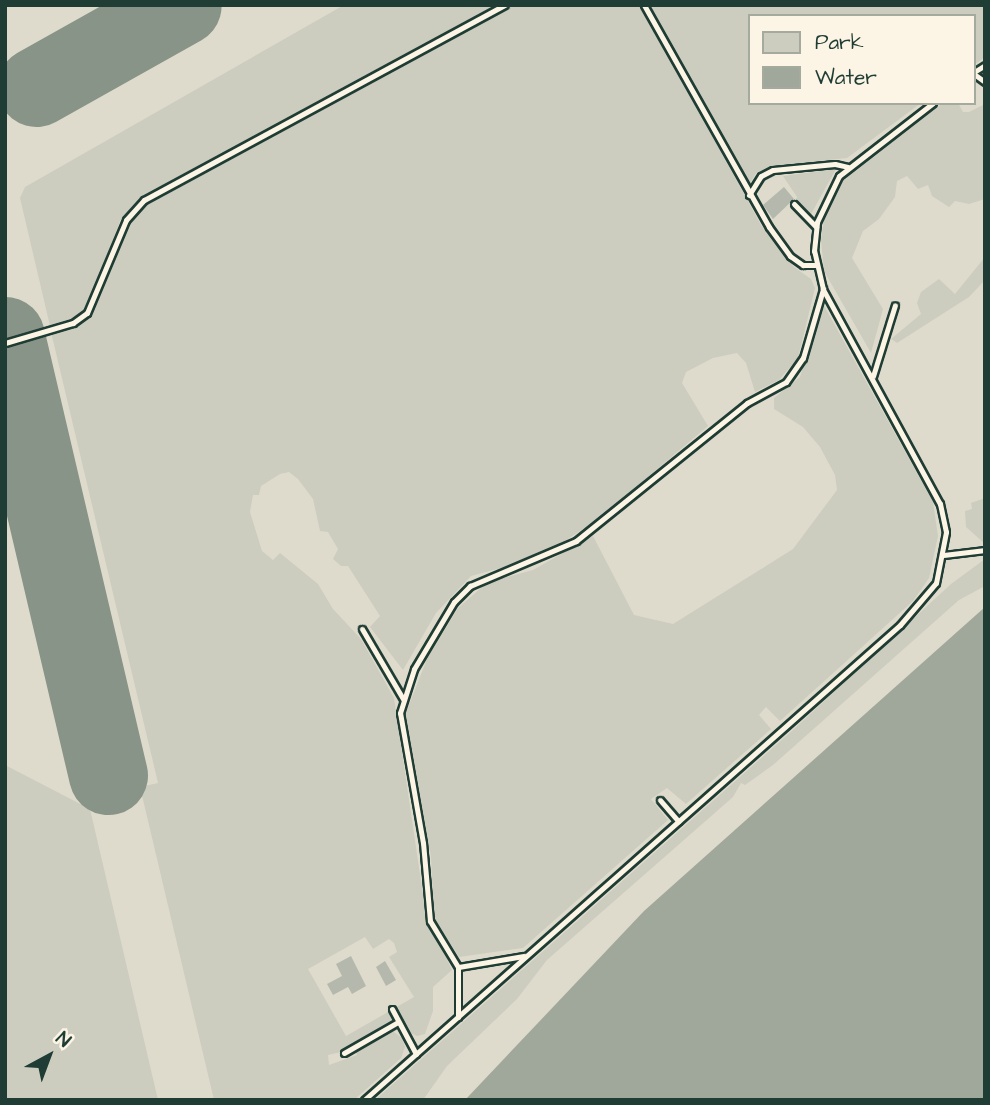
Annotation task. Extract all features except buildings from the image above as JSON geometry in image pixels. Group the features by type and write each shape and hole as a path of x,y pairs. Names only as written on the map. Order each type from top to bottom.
{"lane":[{"path":"5,343 73,323 87,313 126,220 144,200 505,5"},
{"path":"644,5 749,195 790,256 803,265 815,265"},
{"path":"365,1100 920,606 936,583 944,555 945,519 936,492 823,289 815,265 817,227 831,188 848,167 930,105"},
{"path":"749,195 761,176 773,170 835,164 848,167"},
{"path":"794,204 817,227"},
{"path":"458,1017 458,967 432,929 428,910 423,843 400,713 414,669 454,602 470,586 576,541 747,403 786,382 803,358 823,289"},
{"path":"873,376 895,305"},
{"path":"944,555 985,550"},
{"path":"362,629 403,699"},
{"path":"660,800 678,821"},
{"path":"458,967 526,956"},
{"path":"391,1009 416,1054"},
{"path":"344,1053 398,1022"}],"shaded area":[{"path":"5,5 985,5 985,607 465,1100 5,1100"}],"green space":[{"path":"344,5 497,5 142,197 120,221 87,308 77,318 50,326 20,198 25,187"},
{"path":"510,5 640,5 761,225 794,267 811,279 815,288 798,358 779,380 755,392 746,363 737,353 713,358 686,372 682,383 708,426 597,520 557,546 527,561 471,576 436,613 403,670 370,627 380,616 348,566 341,566 333,559 338,549 328,532 320,531 313,499 298,479 289,472 280,474 261,486 259,495 253,495 250,512 262,551 273,560 280,553 318,584 333,609 361,639 394,698 426,915 452,970 433,987 433,1011 425,1034 417,1036 408,1032 395,1008 414,997 389,957 397,952 394,943 389,939 373,949 365,937 308,969 346,1036 388,1012 392,1021 341,1052 328,1055 329,1065 357,1055 355,1050 390,1029 402,1038 405,1047 401,1058 354,1100 214,1100 140,787 158,783 51,332 82,323 93,310 130,219 149,201"},
{"path":"648,5 985,5 985,57 976,64 976,14 748,14 748,105 918,105 847,158 771,166 756,173 749,185"},
{"path":"985,104 985,199 969,204 955,201 949,207 932,196 928,185 918,189 907,176 897,181 895,197 879,219 863,231 852,258 883,309 871,353 824,271 821,240 824,219 843,181 940,105 959,105 963,112 969,112"},
{"path":"836,169 810,216 795,201 797,197 783,176"},
{"path":"985,257 985,280 969,297 897,343 891,339 921,314 917,303 921,292 939,279 955,294"},
{"path":"822,302 933,502 938,536 929,578 913,601 780,721 766,707 759,715 771,729 686,804 667,788 651,799 668,820 523,948 459,957 434,918 431,857 404,718 427,659 458,608 488,582 533,570 593,536 634,615 673,624 793,549 837,490 835,475 820,447 803,427 774,409 774,398 800,377"},
{"path":"985,498 984,543 966,527 965,511 972,509 971,503"},
{"path":"985,559 985,586 959,600 773,765 745,785 741,783 733,797 547,960 517,999 447,1066 423,1100 375,1100 794,729 951,584"},
{"path":"5,765 90,809 158,1100 5,1100"}],"water":[{"path":"985,607 985,1100 465,1100 644,911"}],"taxiway":[{"path":"5,84 45,78 165,14"}],"runway":[{"path":"36,87 182,5"},
{"path":"5,336 108,775"}]}
